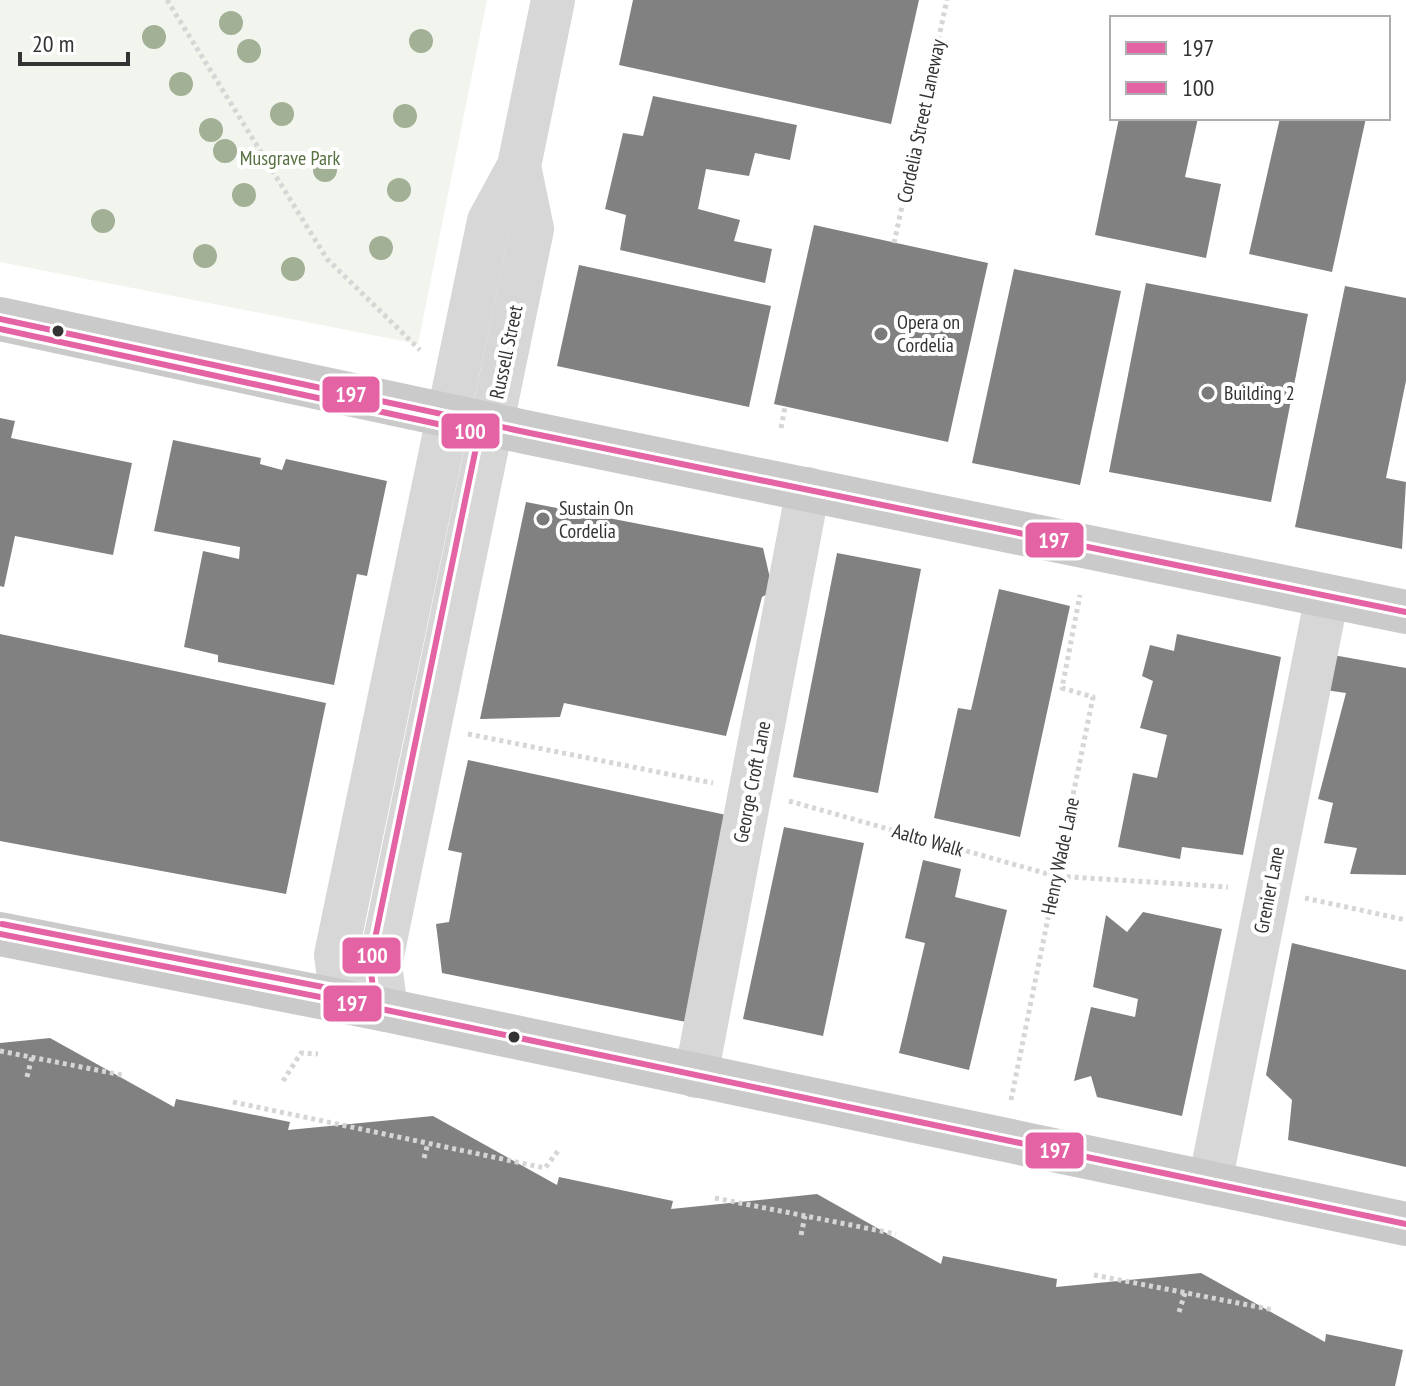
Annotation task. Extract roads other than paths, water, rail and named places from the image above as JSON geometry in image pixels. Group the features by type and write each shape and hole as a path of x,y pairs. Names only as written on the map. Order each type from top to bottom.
{"main road":[{"path":"0,319 491,425 1406,612"},
{"path":"0,934 386,1010 1406,1224"}],"street":[{"name":"Russell Street","path":"342,1002 336,955 448,414 489,221 519,166 553,0"},
{"name":"Russell Street","path":"386,1010 380,965 532,229 519,166"},
{"name":"George Croft Lane","path":"696,1076 808,489"},
{"name":"Grenier Lane","path":"1210,1183 1327,596"}],"place":[{"name":"Opera on Cordelia","path":"881,334"},
{"name":"Building 2","path":"1208,393"},
{"name":"Sustain On Cordelia","path":"543,519"}],"park label":[{"name":"Musgrave Park","path":"290,158"}]}
